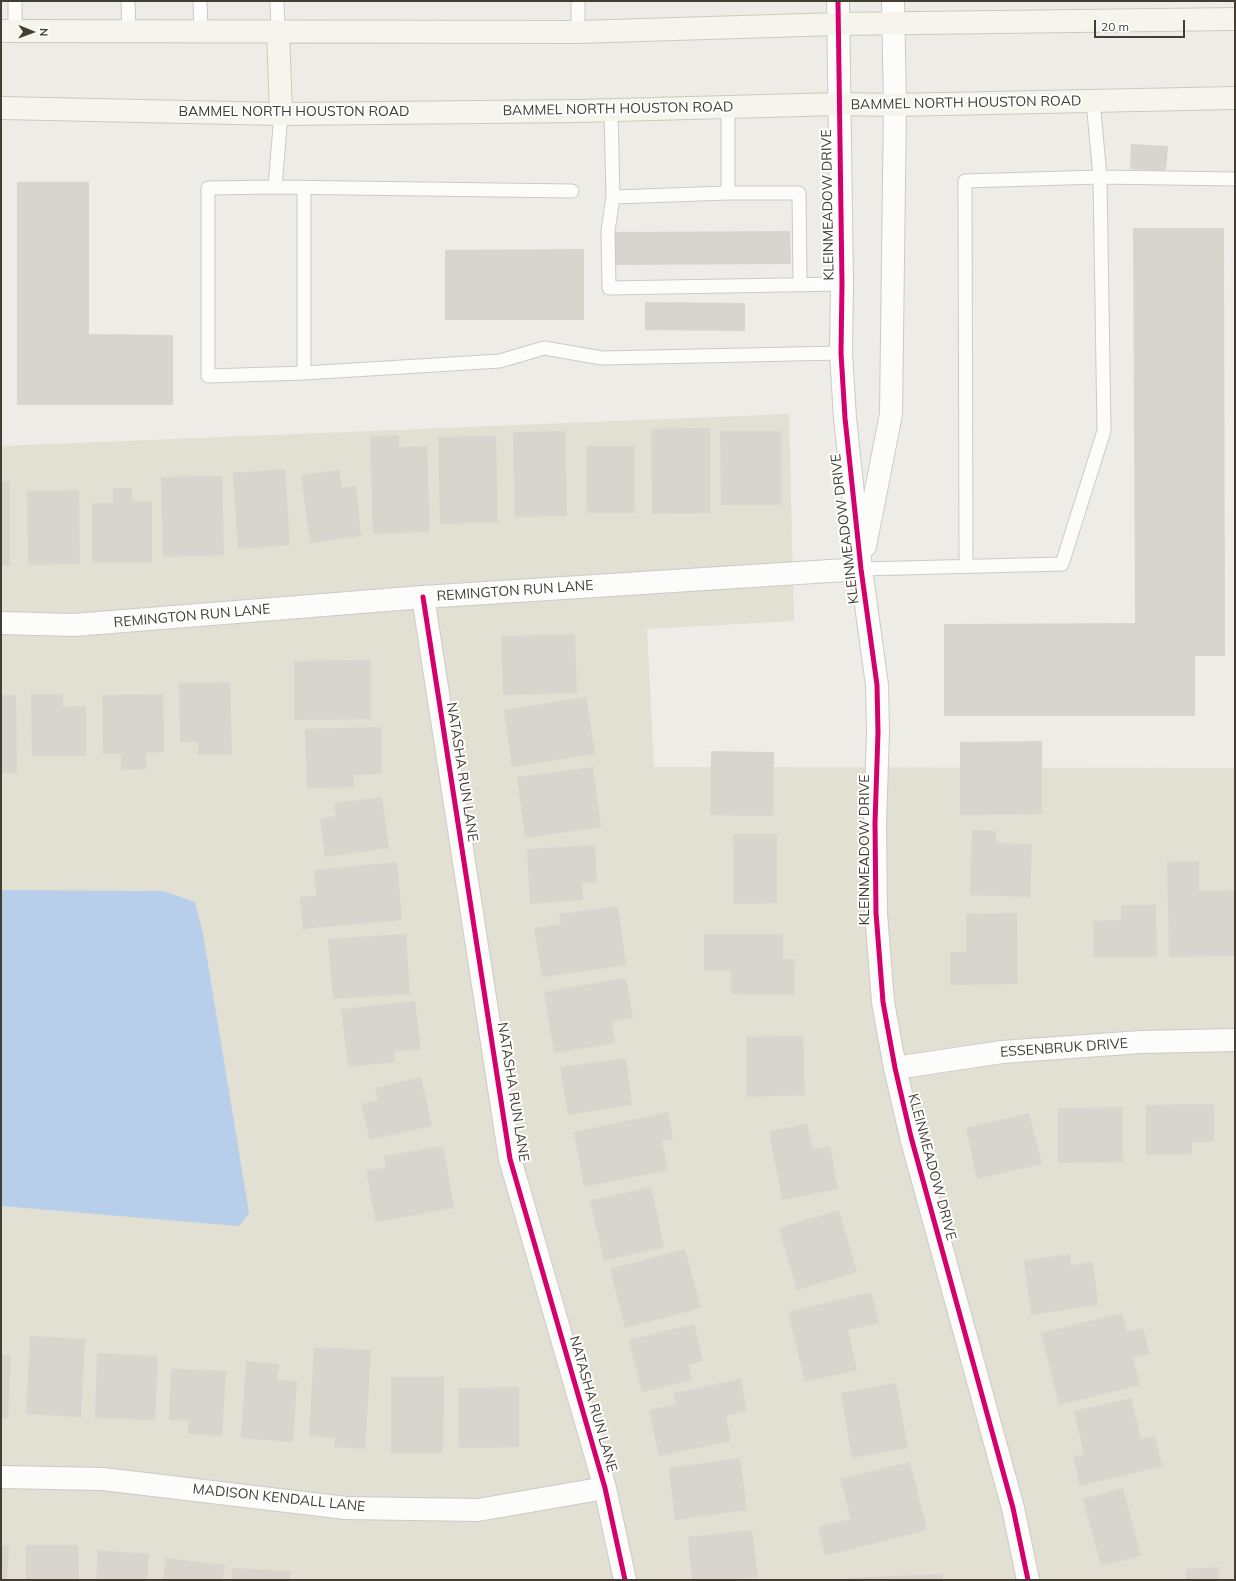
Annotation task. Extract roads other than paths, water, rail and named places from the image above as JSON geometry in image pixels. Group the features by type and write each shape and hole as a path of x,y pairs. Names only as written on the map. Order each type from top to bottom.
{"main road":[{"path":"8,31 578,32 838,24 1235,19"},
{"path":"278,32 281,114"},
{"name":"BAMMEL NORTH HOUSTON ROAD","path":"1,108 281,114 611,110 838,104 895,105 1235,98"}],"street":[{"name":"KLEINMEADOW DRIVE","path":"838,1 838,104 842,284 841,353 844,418 861,569 877,685 878,732 875,823 876,913 883,1002 895,1068 911,1137 1014,1508 1028,1580"},
{"name":"KLEINMEADOW DRIVE","path":"861,569 891,414 895,105 893,1"},
{"name":"REMINGTON RUN LANE","path":"1,623 74,625 423,597 861,569"},
{"name":"NATASHA RUN LANE","path":"423,597 510,1159 604,1488 625,1580"},
{"name":"ESSENBRUK DRIVE","path":"895,1068 1002,1052 1141,1042 1235,1040"},
{"name":"MADISON KENDALL LANE","path":"1,1477 103,1479 346,1508 478,1510 604,1488"}],"lane":[{"path":"8,31 15,1"},
{"path":"128,1 129,32"},
{"path":"200,1 201,32"},
{"path":"277,1 278,32"},
{"path":"578,1 578,32"},
{"path":"861,569 1062,564 1104,431 1100,177 1093,101"},
{"path":"728,107 728,193"},
{"path":"611,110 613,197 608,231 609,288 842,284"},
{"path":"275,187 281,114"},
{"path":"966,567 965,181 1100,177 1235,179"},
{"path":"572,191 304,189 275,187 208,188 208,376 304,373 500,361 544,348 602,358 841,353"},
{"path":"304,189 304,373"},
{"path":"613,197 728,193 799,193 800,284"}],"water":[{"path":"1,890 163,891 195,902 203,934 249,1213 239,1226 1,1206"}]}
